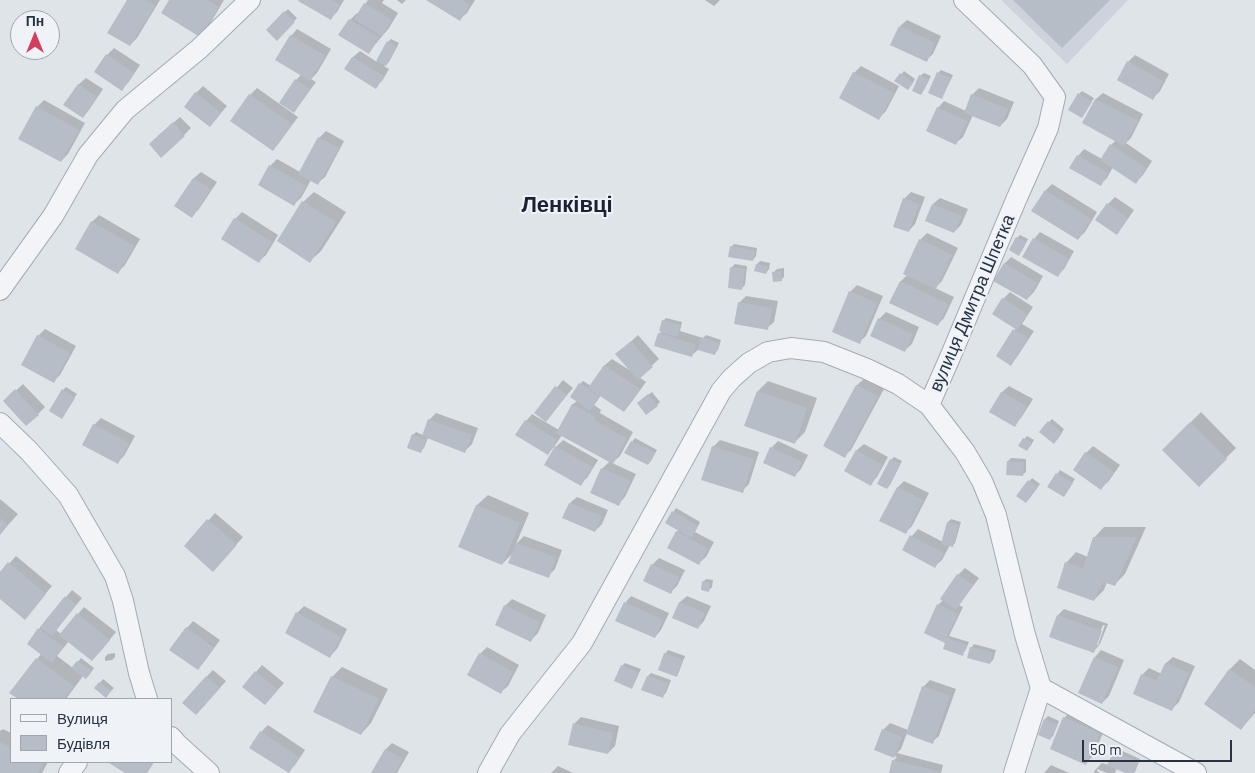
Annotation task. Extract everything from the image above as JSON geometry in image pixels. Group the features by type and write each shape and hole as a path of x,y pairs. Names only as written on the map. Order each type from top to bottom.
{"street":[{"path":"0,290 53,216 88,155 125,110 199,49 250,0"},
{"name":"вулиця Дмитра Шпетка","path":"964,0 1032,65 1055,97 1048,128 928,405 965,452 982,481 996,515 1025,635 1041,688"},
{"path":"488,773 510,734 582,643 721,391 749,363 768,352 791,348 824,352 898,384 928,405"},
{"path":"0,423 29,450 68,495 115,576 147,698"},
{"path":"1014,773 1041,688 1196,773"},
{"path":"172,738 209,773"}],"shaded area":[{"path":"1001,0 1128,0 1067,64"}],"building":[{"path":"127,0 146,0 155,6 130,46 107,33"},
{"path":"169,0 207,0 219,7 200,37 161,13"},
{"path":"299,0 332,0 340,5 331,20"},
{"path":"426,0 462,0 470,5 460,21"},
{"path":"1013,0 1110,0 1062,48"},
{"path":"364,3 392,20 382,36 354,19"},
{"path":"284,11 295,22 277,41 266,30"},
{"path":"349,19 379,38 369,54 338,35"},
{"path":"899,26 935,43 927,62 890,45"},
{"path":"290,35 325,56 310,81 275,60"},
{"path":"387,41 397,47 386,66 376,61"},
{"path":"106,54 134,73 122,91 94,72"},
{"path":"352,57 384,76 376,89 344,69"},
{"path":"1127,61 1163,81 1153,100 1117,80"},
{"path":"853,72 894,93 879,120 839,98"},
{"path":"937,72 950,78 942,99 928,93"},
{"path":"900,73 913,83 908,90 894,81"},
{"path":"919,75 929,80 921,95 912,91"},
{"path":"295,79 310,89 294,113 279,103"},
{"path":"78,84 97,97 83,118 63,105"},
{"path":"195,92 221,113 210,127 184,107"},
{"path":"1078,93 1092,102 1082,118 1068,110"},
{"path":"249,94 292,124 273,151 230,121"},
{"path":"971,94 1008,109 1000,127 964,113"},
{"path":"1095,99 1138,121 1124,146 1082,123"},
{"path":"36,106 79,130 61,162 18,139"},
{"path":"937,107 967,121 956,145 926,131"},
{"path":"173,122 185,136 161,158 149,144"},
{"path":"318,137 339,148 318,185 298,174"},
{"path":"1110,144 1146,168 1136,184 1100,160"},
{"path":"1077,155 1108,173 1101,186 1069,168"},
{"path":"269,165 306,186 294,206 258,185"},
{"path":"193,178 211,189 192,218 174,206"},
{"path":"1045,190 1091,219 1078,240 1031,211"},
{"path":"903,198 919,204 909,232 893,227"},
{"path":"302,201 336,222 310,263 277,241"},
{"path":"1107,203 1128,218 1117,235 1095,220"},
{"path":"932,204 962,216 954,233 925,221"},
{"path":"234,218 272,242 259,263 221,239"},
{"path":"91,221 134,246 118,274 75,249"},
{"path":"1016,237 1026,242 1019,256 1009,250"},
{"path":"1033,238 1069,259 1058,277 1022,257"},
{"path":"919,239 952,255 936,289 903,274"},
{"path":"730,246 755,251 753,261 728,257"},
{"path":"1004,263 1037,283 1027,300 993,281"},
{"path":"756,264 768,266 766,274 754,271"},
{"path":"730,267 745,269 742,290 728,288"},
{"path":"781,271 782,281 773,282 772,272"},
{"path":"900,281 948,304 938,326 889,303"},
{"path":"849,291 877,303 860,344 832,332"},
{"path":"1002,298 1027,314 1017,330 992,314"},
{"path":"738,302 772,308 768,330 734,324"},
{"path":"878,318 913,334 905,352 870,336"},
{"path":"662,320 680,325 677,337 659,331"},
{"path":"1013,329 1028,338 1011,366 996,356"},
{"path":"658,333 696,345 692,357 654,346"},
{"path":"37,335 70,353 54,383 21,365"},
{"path":"701,337 719,343 715,355 698,350"},
{"path":"631,341 653,367 638,380 615,354"},
{"path":"604,365 640,389 624,412 588,388"},
{"path":"579,383 600,397 590,411 570,397"},
{"path":"856,385 878,396 845,458 823,446"},
{"path":"555,386 567,395 546,422 534,413"},
{"path":"15,389 39,415 26,426 3,401"},
{"path":"62,389 75,398 62,419 49,411"},
{"path":"757,391 807,408 795,444 744,426"},
{"path":"1001,392 1027,406 1015,427 989,412"},
{"path":"648,394 658,406 646,415 637,403"},
{"path":"572,404 596,417 594,420 627,439 613,464 556,433"},
{"path":"428,419 472,435 465,453 422,436"},
{"path":"525,420 557,440 548,455 515,435"},
{"path":"1048,421 1062,433 1054,444 1039,432"},
{"path":"1190,422 1227,459 1199,487 1162,450"},
{"path":"93,424 129,443 118,464 82,445"},
{"path":"412,434 426,440 421,453 407,448"},
{"path":"1023,438 1032,443 1027,451 1018,446"},
{"path":"631,441 655,453 648,465 624,453"},
{"path":"555,446 592,467 581,486 544,465"},
{"path":"712,446 753,459 743,493 701,480"},
{"path":"770,447 802,462 795,477 763,463"},
{"path":"856,450 882,465 871,486 844,471"},
{"path":"1085,452 1114,472 1101,490 1073,470"},
{"path":"890,459 900,464 887,489 877,484"},
{"path":"1007,461 1024,462 1023,476 1006,475"},
{"path":"601,468 630,481 619,506 590,493"},
{"path":"1056,473 1073,483 1064,497 1047,487"},
{"path":"1028,480 1038,487 1026,503 1016,496"},
{"path":"897,487 923,500 906,534 879,521"},
{"path":"569,503 602,516 595,532 562,518"},
{"path":"476,505 520,523 502,565 458,547"},
{"path":"672,511 698,526 691,538 665,523"},
{"path":"0,518 8,525 0,535"},
{"path":"207,519 237,545 213,572 184,546"},
{"path":"947,522 958,525 953,547 941,544"},
{"path":"676,531 708,549 699,565 667,548"},
{"path":"910,535 944,553 935,568 902,550"},
{"path":"1093,537 1137,537 1115,586 1103,582 1094,601 1057,588 1065,562 1083,569"},
{"path":"516,543 556,557 549,578 508,563"},
{"path":"8,562 46,594 25,620 0,599 0,572"},
{"path":"651,564 679,577 671,594 643,581"},
{"path":"957,574 973,585 956,610 940,599"},
{"path":"702,581 710,583 709,592 701,590"},
{"path":"65,596 76,605 52,636 40,627"},
{"path":"624,602 663,620 655,638 615,621"},
{"path":"679,602 705,613 698,629 672,618"},
{"path":"937,604 958,614 946,638 966,645 963,656 943,649 945,643 924,633"},
{"path":"504,605 540,622 531,642 495,625"},
{"path":"296,612 341,637 330,658 285,633"},
{"path":"77,613 110,640 92,661 59,635"},
{"path":"1057,615 1102,631 1094,653 1049,637"},
{"path":"186,627 214,648 198,670 169,650"},
{"path":"38,628 63,647 52,663 27,644"},
{"path":"970,647 993,653 990,664 967,658"},
{"path":"479,653 513,672 501,694 467,675"},
{"path":"664,653 683,660 677,677 658,670"},
{"path":"1094,657 1118,667 1102,704 1078,693"},
{"path":"36,658 74,686 65,698 16,698 9,693"},
{"path":"77,661 92,671 86,679 71,668"},
{"path":"1165,663 1189,673 1172,711 1133,694 1141,674 1157,681"},
{"path":"621,665 639,673 632,689 614,681"},
{"path":"1229,669 1255,687 1255,710 1241,730 1204,704"},
{"path":"255,671 278,690 265,705 242,687"},
{"path":"206,676 220,688 196,715 182,703"},
{"path":"331,676 379,699 361,735 313,712"},
{"path":"647,676 668,683 663,698 641,690"},
{"path":"99,682 111,691 106,698 94,688"},
{"path":"922,686 950,696 933,744 906,734"},
{"path":"1063,717 1100,733 1086,765 1050,749"},
{"path":"1044,719 1057,724 1050,740 1038,735"},
{"path":"573,723 613,733 608,754 568,745"},
{"path":"882,729 902,737 894,758 874,750"},
{"path":"260,731 299,757 289,773 249,748"},
{"path":"0,742 10,747 10,763 43,763 38,773 0,773"},
{"path":"385,749 403,759 395,773 371,773"},
{"path":"1114,751 1138,762 1133,773 1125,773 1107,765"},
{"path":"892,760 940,772 940,773 889,773"},
{"path":"109,763 152,763 146,773 125,773"}],"district":[{"name":"Ленківці","path":"567,205"}]}
